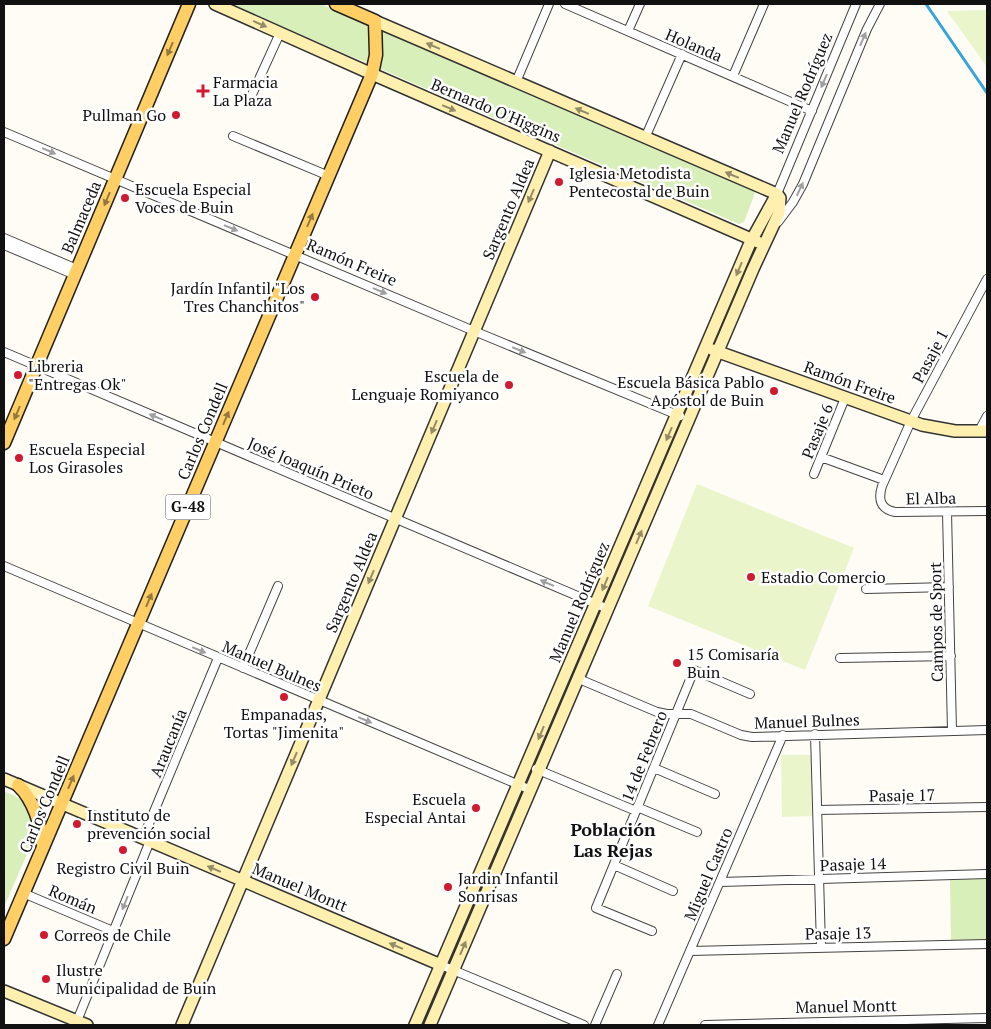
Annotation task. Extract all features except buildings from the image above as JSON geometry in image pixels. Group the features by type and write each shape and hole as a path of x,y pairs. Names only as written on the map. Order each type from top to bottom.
{"main road":[{"name":"Balmaceda","path":"4,443 189,4"},
{"name":"Bernardo O'Higgins","path":"215,4 764,245"},
{"name":"Bernardo O'Higgins","path":"336,4 776,194"},
{"name":"G-48","path":"372,74 376,55 375,21"},
{"name":"Carlos Condell","path":"4,939 372,74"},
{"name":"Sargento Aldea","path":"182,1025 550,152"},
{"name":"Manuel Rodríguez","path":"415,1025 752,240 776,194 780,198 781,204 772,229 430,1025"},
{"name":"Ramón Freire","path":"706,348 911,421 944,430 983,431"},
{"name":"Manuel Montt","path":"4,779 441,965"},
{"path":"18,785 24,791 32,806 41,829 43,846"},
{"path":"4,991 82,1023"}],"street":[{"path":"516,82 549,4"},
{"name":"Holanda","path":"565,4 812,111"},
{"path":"628,31 640,4"},
{"path":"733,76 764,4"},
{"name":"Manuel Rodríguez","path":"776,194 856,4"},
{"path":"772,229 800,190 867,29 880,4"},
{"path":"250,99 280,33"},
{"path":"645,138 682,54"},
{"name":"Ramón Freire","path":"4,132 689,420"},
{"path":"234,136 329,176"},
{"path":"4,238 76,272"},
{"path":"4,245 76,272"},
{"name":"Pasaje 1","path":"880,502 880,491 884,480 911,421 984,294 987,279"},
{"name":"José Joaquín Prieto","path":"4,352 608,609"},
{"name":"Pasaje 6","path":"814,474 845,398"},
{"path":"983,431 987,416"},
{"path":"821,457 884,480"},
{"name":"El Alba","path":"880,502 887,510 896,512 987,511"},
{"name":"Campos de Sport","path":"947,512 952,731"},
{"name":"Manuel Bulnes","path":"4,566 531,790"},
{"path":"243,668 278,586"},
{"path":"866,589 949,587"},
{"path":"840,658 950,656"},
{"name":"Araucanía","path":"147,840 218,658"},
{"name":"14 de Febrero","path":"652,930 596,908 694,670 750,694"},
{"name":"Manuel Bulnes","path":"579,679 657,712 684,713 697,716 745,736 987,730"},
{"path":"815,734 821,948"},
{"name":"Miguel Castro","path":"658,1025 783,735"},
{"path":"527,765 697,832"},
{"path":"654,768 715,794"},
{"name":"Pasaje 17","path":"817,810 987,807"},
{"path":"82,1023 113,931 147,840"},
{"path":"614,865 674,891"},
{"name":"Pasaje 14","path":"720,882 987,874"},
{"name":"Román","path":"23,893 113,931"},
{"name":"Pasaje 13","path":"690,951 987,944"},
{"name":"Manuel Montt","path":"441,965 566,1022 584,1025"},
{"path":"595,1025 617,974"},
{"name":"Manuel Montt","path":"706,1025 914,1023 987,1018"}],"green space":[{"path":"230,4 321,4 751,189 755,193 744,222 739,224"},
{"path":"987,10 987,67 947,11"},
{"name":"Estadio Comercio","path":"697,484 854,548 805,670 648,606"},
{"path":"781,755 811,755 812,816 782,817"},
{"path":"4,791 24,802 36,833 4,907"},
{"path":"987,877 987,941 951,942 950,878"}],"waterway":[{"path":"926,4 987,93"}],"place":[{"name":"Farmacia La Plaza","path":"203,91"},
{"name":"Pullman Go","path":"176,115"},
{"name":"Iglesia Metodista Pentecostal de Buin","path":"559,182"},
{"name":"Escuela Especial Voces de Buin","path":"125,198"},
{"name":"Jardín Infantil \"Los Tres Chanchitos\"","path":"315,297"},
{"name":"Libreria \"Entregas Ok\"","path":"18,375"},
{"name":"Escuela de Lenguaje Romiyanco","path":"509,385"},
{"name":"Escuela Básica Pablo Apóstol de Buin","path":"774,391"},
{"name":"Escuela Especial Los Girasoles","path":"19,458"},
{"name":"Estadio Comercio","path":"751,577"},
{"name":"15 Comisaría Buin","path":"677,663"},
{"name":"Empanadas, Tortas \"Jimenita\"","path":"284,697"},
{"name":"Escuela Especial Antai","path":"476,808"},
{"name":"Instituto de prevención social","path":"77,824"},
{"name":"Registro Civil Buin","path":"123,850"},
{"name":"Jardin Infantil Sonrisas","path":"448,887"},
{"name":"Correos de Chile","path":"44,935"},
{"name":"Ilustre Municipalidad de Buin","path":"46,979"}],"district":[{"name":"Población Las Rejas","path":"613,840"}]}
